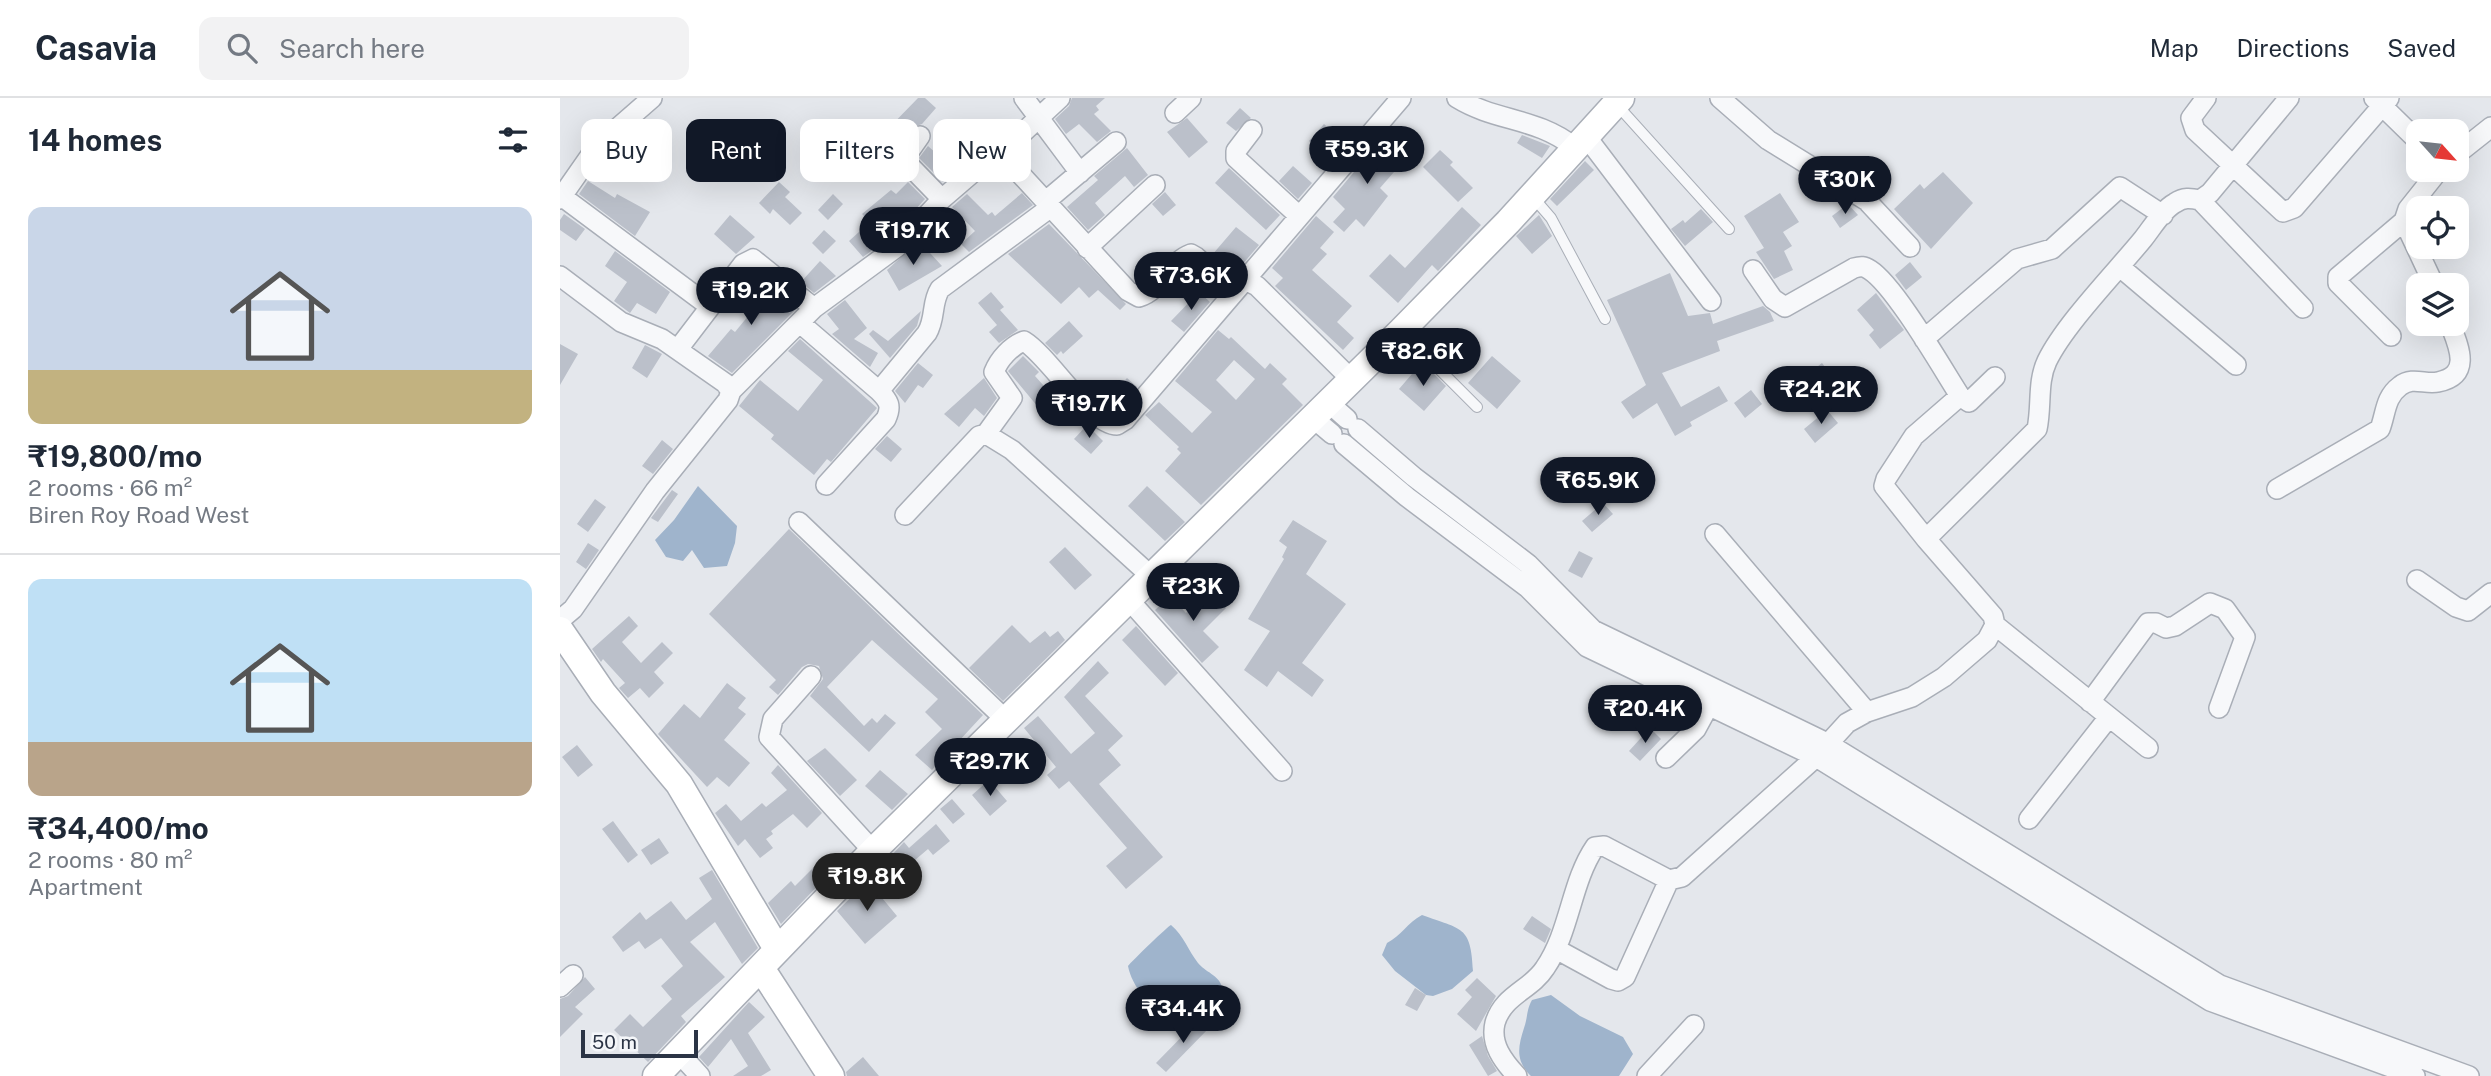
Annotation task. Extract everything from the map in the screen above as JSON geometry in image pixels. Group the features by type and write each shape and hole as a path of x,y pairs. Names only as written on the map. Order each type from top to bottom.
{"main road":[{"path":"656,1076 677,1051 873,851 1152,577 1337,424 1352,380 1531,196 1618,101"},
{"path":"560,630 603,693 679,784 831,1076"}],"street":[{"path":"652,98 597,146 560,197 709,306"},
{"path":"1024,98 1080,173"},
{"path":"1031,125 1060,98"},
{"path":"1175,113 1191,98"},
{"path":"905,516 979,436 986,434 1012,398 995,372 997,364 1015,345 1024,341 1032,346 1101,420 1117,425 1125,419 1401,98"},
{"path":"1457,98 1480,110 1543,126 1579,141 1710,301"},
{"path":"1720,98 1768,140 1867,201 1910,247"},
{"path":"2206,98 2190,118 2191,123 2278,209 2288,212 2381,100 2406,128"},
{"path":"2200,200 2233,166 2289,98"},
{"path":"1252,130 1236,151 1236,158 1298,215"},
{"path":"2469,146 2488,134"},
{"path":"920,136 906,156 906,162 942,200"},
{"path":"879,391 933,323 934,299 940,289 1048,204 1116,142"},
{"path":"560,620 573,609 655,491 728,400 731,391 814,308 897,247 962,182"},
{"path":"1028,182 1128,291 1139,297 1151,293 1184,257 1191,254 1199,258 1219,282 1229,286 1241,282 1257,286 1352,380"},
{"path":"2391,336 2345,291 2338,283 2338,277 2404,221 2408,209 2429,182"},
{"path":"1087,248 1155,185"},
{"path":"1924,339 2018,260 2052,249 2120,187 2163,215"},
{"path":"1926,538 2038,429 2041,411 2040,382 2054,347 2172,204 2185,198 2200,200 2303,308"},
{"path":"2404,221 2428,273"},
{"path":"678,349 743,264 753,260 814,308"},
{"path":"1753,270 1773,299 1785,307 1854,268 1862,266 1869,269 1880,277 1960,396 1969,402 1995,377"},
{"path":"2120,267 2236,365"},
{"path":"562,282 621,322 636,330 650,332 678,349 725,383 731,391"},
{"path":"800,323 879,391 888,401 890,409 887,419 826,485"},
{"path":"2277,489 2380,429 2385,407 2403,383 2415,380 2438,383 2453,374 2461,363 2461,351 2455,336"},
{"path":"1960,396 1914,436 1884,486 1993,616 1996,625 2148,748"},
{"path":"1337,424 1407,497 1520,581 1587,647 1709,705 1822,750"},
{"path":"1337,424 1414,477 1528,564 1593,630 1822,750 2215,993 2415,1076"},
{"path":"986,434 1012,450 1152,577"},
{"path":"799,522 1007,721"},
{"path":"1715,534 1867,712"},
{"path":"2417,580 2456,607 2468,611 2491,593"},
{"path":"1129,600 1282,771"},
{"path":"2090,702 2148,623 2156,623 2166,628 2175,626 2210,603 2225,610 2245,637 2219,708"},
{"path":"1556,949 1611,979 1618,981 1625,977 1669,880 1689,873 1822,750 1847,723 1867,712 1912,696 1944,677 1987,640 1996,625"},
{"path":"811,676 773,719 769,737 873,851"},
{"path":"1666,758 1696,729 1709,705"},
{"path":"2029,819 2109,717"},
{"path":"1517,1076 1497,1050 1493,1035 1495,1023 1508,1000 1542,973 1556,949 1595,847 1604,846 1669,880"},
{"path":"2215,993 2469,1076"},
{"path":"1647,1076 1694,1025"},
{"path":"677,1051 701,1076"}],"lane":[{"path":"1618,101 1729,229"},
{"path":"1531,196 1551,218 1605,319"},
{"path":"1401,331 1477,407"}],"water":[{"path":"698,486 737,526 735,543 727,566 704,568 692,550 683,561 666,557 655,540 674,520"},
{"path":"1422,915 1462,931 1467,937 1472,956 1473,971 1452,989 1433,996 1426,995 1395,971 1382,955 1387,943"},
{"path":"1171,925 1198,963 1218,979 1222,987 1215,999 1180,1020 1162,1013 1146,1000 1134,983 1128,966"},
{"path":"1551,995 1580,1016 1623,1037 1633,1054 1619,1076 1531,1076 1522,1064 1519,1047 1532,1000"}],"building":[{"path":"918,98 925,98 936,108 919,125 919,119 898,119"},
{"path":"1072,98 1105,98 1096,106 1099,110 1094,114 1111,131 1097,142 1079,124 1066,134 1055,119 1069,106"},
{"path":"1240,108 1251,118 1236,131 1226,123"},
{"path":"1187,118 1208,142 1189,158 1167,132"},
{"path":"1324,124 1346,144 1331,161 1309,141"},
{"path":"1386,134 1403,149 1387,166 1394,172 1380,188 1388,196 1364,227 1356,219 1344,232 1333,222 1345,209 1333,197"},
{"path":"1522,135 1550,146 1542,158 1517,143"},
{"path":"928,146 933,150 933,172 919,158"},
{"path":"1127,148 1148,175 1134,187 1125,176 1095,203 1105,215 1088,230 1067,207 1098,180 1094,176"},
{"path":"1440,150 1453,162 1450,165 1473,188 1458,202 1423,167"},
{"path":"1585,161 1594,170 1557,206 1550,199"},
{"path":"1293,166 1312,183 1298,199 1279,181"},
{"path":"1229,168 1280,215 1266,230 1215,183"},
{"path":"1943,172 1973,203 1931,249 1894,209 1920,184 1924,189"},
{"path":"590,182 615,198 617,194 650,212 635,236 579,194"},
{"path":"779,182 790,192 785,197 802,213 790,225 773,209 770,214 759,203"},
{"path":"908,182 925,199 889,238 863,257 849,241 870,222 862,214 891,190 896,194"},
{"path":"1165,192 1176,205 1163,216 1152,204"},
{"path":"1022,193 1033,205 969,252 961,244 975,231 952,207 967,194 988,215 992,212 995,216"},
{"path":"1780,193 1799,222 1783,232 1792,246 1784,251 1793,270 1774,279 1756,252 1764,248 1744,216"},
{"path":"833,194 843,204 828,220 818,210"},
{"path":"1848,204 1858,215 1840,228 1832,216"},
{"path":"1462,207 1481,225 1438,271 1432,265 1398,303 1369,276 1390,254 1405,268"},
{"path":"1701,209 1713,222 1685,246 1671,229 1683,220 1685,223"},
{"path":"564,214 585,229 576,241 560,230 560,220"},
{"path":"730,215 755,237 736,254 714,234"},
{"path":"1539,215 1552,236 1532,254 1516,236"},
{"path":"1316,216 1334,232 1320,248 1327,254 1312,270 1352,306 1337,322 1354,338 1343,350 1275,286 1283,278 1272,268"},
{"path":"1049,224 1126,304 1120,310 1098,290 1089,298 1079,287 1061,304 1008,254"},
{"path":"1236,227 1259,245 1236,272 1229,273 1212,255"},
{"path":"824,230 836,241 823,254 812,243"},
{"path":"919,241 942,266 899,291 887,270"},
{"path":"615,251 670,292 656,314 637,303 630,313 614,301 627,282 605,266"},
{"path":"820,261 836,276 814,293 801,282"},
{"path":"1910,262 1922,277 1906,290 1895,275"},
{"path":"1670,273 1688,316 1710,313 1713,324 1763,306 1774,321 1717,341 1720,351 1662,373 1681,407 1719,386 1728,401 1690,422 1692,426 1675,436 1657,403 1633,419 1621,402 1646,385 1607,300"},
{"path":"746,280 771,300 777,294 796,309 732,373 708,356 731,329 735,332 753,310 735,295"},
{"path":"991,292 1004,307 1000,310 1018,330 999,343 989,332 997,325 978,303"},
{"path":"1199,292 1210,302 1184,332 1171,321"},
{"path":"1876,293 1904,330 1880,349 1869,335 1874,330 1857,310"},
{"path":"845,300 867,328 854,339 878,353 870,367 832,334 839,329 827,314"},
{"path":"921,311 917,326 890,358 869,334 873,330 888,341"},
{"path":"1069,321 1083,336 1063,354 1061,351 1057,355 1045,343"},
{"path":"1218,330 1229,339 1231,337 1265,369 1270,363 1287,379 1282,384 1303,405 1201,505 1165,471 1181,453 1177,449 1179,447 1145,415 1159,402 1192,433 1212,412 1175,381","holes":["1234,360 1255,379 1236,400 1216,380"]},
{"path":"800,339 877,408 831,462 827,459 814,475 771,439 774,435 739,406 760,380 798,411 823,380 788,351"},
{"path":"560,344 578,354 560,385"},
{"path":"645,345 662,354 647,378 632,368"},
{"path":"1023,356 1039,372 1035,376 1052,395 1056,391 1071,408 1053,425 1008,371"},
{"path":"1492,356 1521,381 1497,409 1468,383"},
{"path":"918,363 933,375 923,388 918,385 905,403 895,391"},
{"path":"1822,363 1837,383 1820,397 1804,377"},
{"path":"1418,367 1428,375 1431,371 1446,386 1424,411 1399,389"},
{"path":"984,378 997,398 984,416 975,408 959,427 944,414"},
{"path":"1127,378 1137,387 1117,411 1112,411 1103,405"},
{"path":"1751,390 1762,404 1745,418 1734,403"},
{"path":"1827,410 1838,423 1815,443 1804,429"},
{"path":"1087,425 1103,441 1091,454 1074,439"},
{"path":"887,436 902,449 891,462 875,449"},
{"path":"662,440 673,449 653,474 642,466"},
{"path":"1147,486 1185,522 1165,541 1128,506"},
{"path":"672,490 678,494 658,522 651,518"},
{"path":"595,499 606,507 588,532 577,524"},
{"path":"1603,503 1613,514 1592,532 1582,521"},
{"path":"1293,520 1327,541 1306,574 1346,604 1302,663 1324,680 1312,697 1278,671 1267,687 1244,670 1270,631 1248,619 1284,559 1282,557 1287,547 1279,541"},
{"path":"789,529 983,715 932,770 915,755 942,729 925,712 938,699 872,640 827,687 864,726 872,718 877,723 885,714 896,723 869,752 810,696 823,679 819,666 808,664 802,667 778,695 769,687 776,680 709,614"},
{"path":"588,543 599,550 586,569 576,562"},
{"path":"1065,547 1092,575 1075,590 1049,562"},
{"path":"1579,551 1593,558 1582,578 1568,571"},
{"path":"1208,591 1226,608 1203,631 1219,647 1202,663 1155,610 1170,596 1186,613"},
{"path":"629,616 638,626 622,642 641,663 662,642 673,653 654,672 664,683 649,698 640,688 628,698 619,688 625,683 603,659 601,662 592,649"},
{"path":"1012,625 1030,643 1045,631 1050,637 1058,631 1065,640 1003,701 969,668"},
{"path":"1136,626 1178,673 1165,686 1122,640"},
{"path":"1098,661 1109,673 1085,696 1123,736 1108,750 1121,765 1099,784 1163,857 1126,889 1106,866 1127,848 1069,781 1059,789 1047,775 1056,767 1024,728 1038,716 1071,754 1095,733 1064,697"},
{"path":"727,683 746,698 738,708 746,714 724,740 750,763 729,787 717,777 707,787 658,734 684,704 700,718"},
{"path":"1650,728 1661,739 1640,761 1629,751"},
{"path":"577,745 593,765 578,777 562,757"},
{"path":"825,748 857,780 840,796 807,761"},
{"path":"778,765 822,813 807,828 793,814 771,831 773,834 766,839 773,848 760,858 745,839 738,846 715,813 726,804 741,821 762,803 766,807 787,790 771,773"},
{"path":"880,770 908,794 892,810 865,786"},
{"path":"989,780 1007,801 990,816 972,795"},
{"path":"952,799 965,814 953,824 940,809"},
{"path":"613,821 638,855 628,863 602,829"},
{"path":"936,824 950,841 933,855 928,849 901,872 889,858 904,842 909,848"},
{"path":"659,838 669,853 651,865 641,850"},
{"path":"821,860 832,871 781,924 768,903 791,881 795,886"},
{"path":"712,870 758,948 742,964 715,922 690,942 725,977 681,1016 686,1022 648,1062 614,1030 630,1014 643,1027 672,999 661,986 683,966 661,938 645,949 639,941 623,952 612,937 640,912 646,920 671,901 686,920 712,899 699,878"},
{"path":"868,881 897,916 865,944 837,911"},
{"path":"1532,916 1551,929 1545,943 1523,929"},
{"path":"585,977 595,989 575,1007 583,1014 560,1037 560,999 568,996"},
{"path":"1477,978 1496,996 1476,1031 1457,1014 1472,997 1465,990"},
{"path":"1415,988 1426,995 1417,1011 1405,1005"},
{"path":"749,1002 765,1017 748,1033 771,1070 761,1076 733,1076 748,1066 731,1039 708,1067 699,1057"},
{"path":"1200,1018 1210,1027 1166,1072 1156,1063"},
{"path":"1482,1036 1488,1056 1497,1071 1488,1076 1469,1045"},
{"path":"863,1057 879,1076 847,1076 846,1072"}]}
